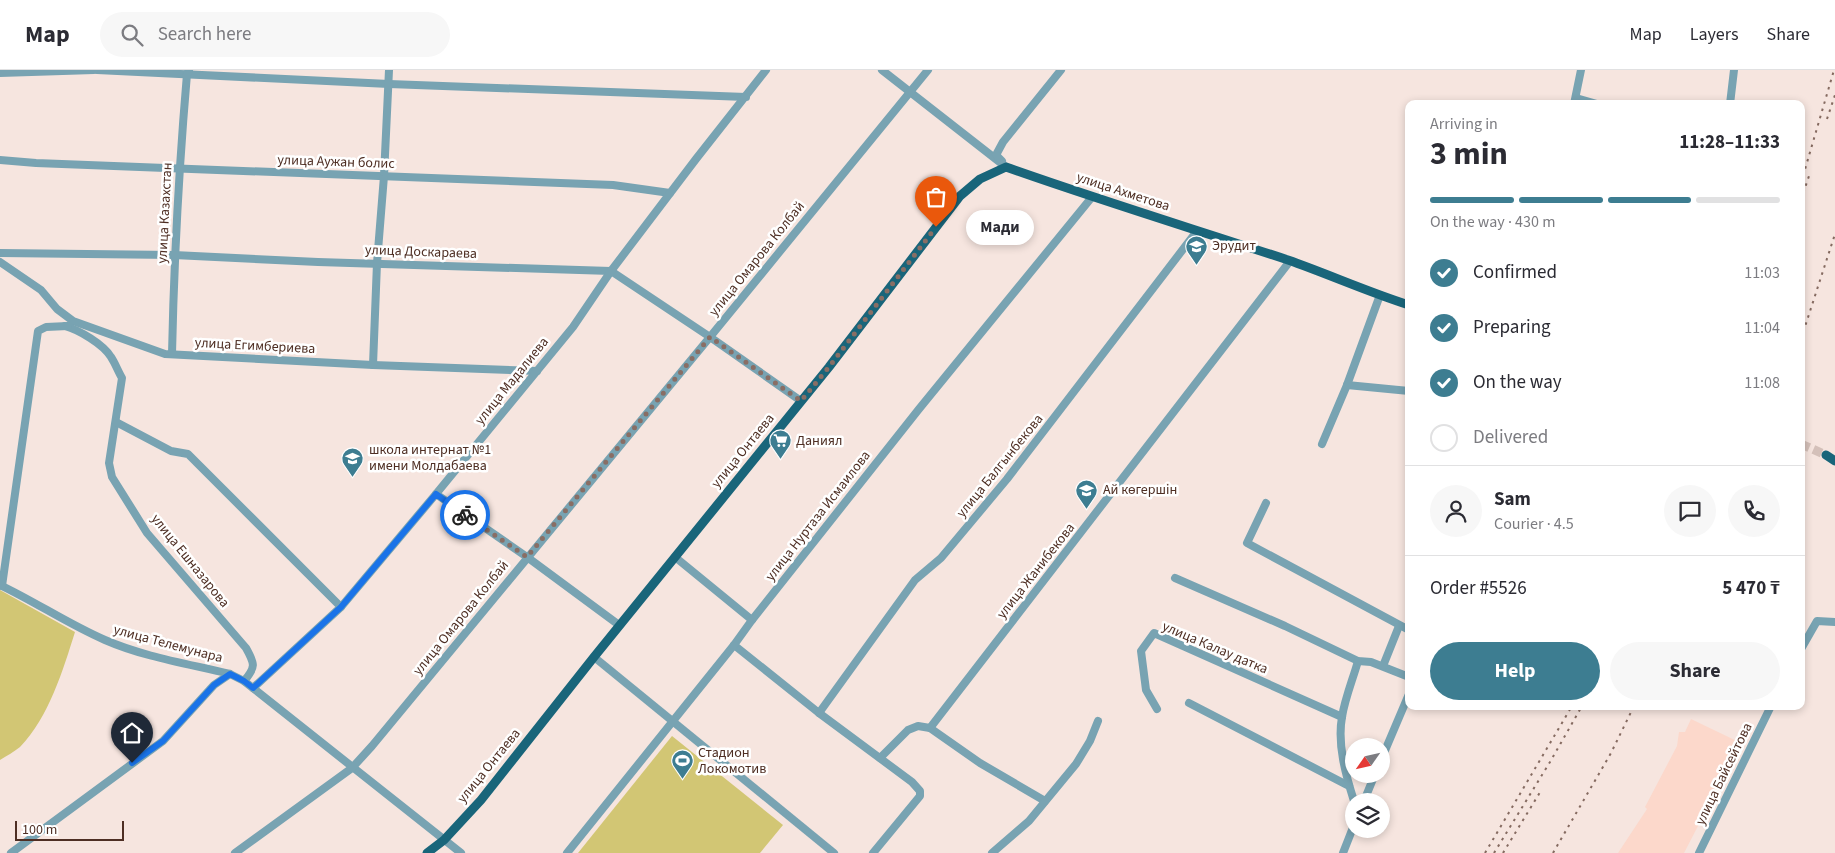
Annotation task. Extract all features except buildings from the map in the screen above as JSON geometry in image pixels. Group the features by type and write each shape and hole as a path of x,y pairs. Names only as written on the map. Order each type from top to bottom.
{"main road":[{"name":"улица Ахметова","path":"1006,167 1290,261 1405,303"},
{"name":"улица Онтаева","path":"427,853 444,840 481,800 619,625 829,367 960,196 980,179 1006,167"},
{"path":"1826,455 1835,460"}],"street":[{"path":"0,73 96,70 188,72 389,84 746,96"},
{"path":"373,365 390,70"},
{"name":"улица Мадалиева","path":"253,688 341,607 436,494 573,327 611,271 766,70"},
{"name":"улица Ахметова","path":"882,70 1006,167"},
{"name":"улица Омарова Колбай","path":"235,853 352,768 372,746 928,70"},
{"path":"1006,167 996,155 1003,142 1061,70"},
{"path":"1575,100 1581,70"},
{"path":"1730,100 1734,70"},
{"name":"улица Казахстан","path":"172,354 174,255 179,168 188,72"},
{"name":"улица Аужан болис","path":"0,160 36,163 613,185 670,193"},
{"name":"улица Нуртаза Исмаилова","path":"567,853 674,721 919,408 1092,197"},
{"name":"улица Балгынбекова","path":"819,712 915,580 941,558 1007,479 1197,231"},
{"name":"улица Доскараева","path":"0,253 174,255 378,264 611,271"},
{"name":"улица Жанибекова","path":"930,728 1290,261"},
{"name":"улица Егимбериева","path":"0,262 41,290 57,309 73,320 165,354 536,371"},
{"path":"611,271 801,401"},
{"path":"1322,444 1347,385 1380,295"},
{"path":"1,585 38,331 46,327 85,325"},
{"name":"улица Ешназарова","path":"65,326 89,337 110,355 122,378 109,463 112,477 147,533 246,648 253,660 252,672 244,681"},
{"path":"1347,385 1405,391"},
{"path":"116,422 171,451 188,454 341,607"},
{"path":"436,494 527,557 619,625"},
{"path":"1266,503 1247,543 1405,628"},
{"path":"675,558 752,620"},
{"path":"1175,578 1285,626 1358,661 1372,662 1405,676"},
{"name":"улица Телемунара","path":"1,585 78,628 107,641 137,652 230,674 244,681 461,853"},
{"path":"1805,642 1817,621 1835,622"},
{"path":"1383,666 1399,626"},
{"name":"улица Калау датка","path":"1157,709 1146,690 1141,651 1154,633 1342,717"},
{"path":"734,645 912,782 920,791 920,796 879,851"},
{"path":"594,657 834,853"},
{"path":"1351,793 1341,734 1342,717 1358,661"},
{"path":"11,853 163,741 214,685 230,674"},
{"path":"1189,703 1349,786"},
{"path":"1390,739 1405,703"},
{"name":"улица Байсейтова","path":"1699,853 1768,710"},
{"path":"992,853 1030,821 1076,764 1090,741 1098,721"},
{"path":"880,758 908,730 918,726 930,728 980,763 1045,801"},
{"path":"1343,853 1349,838"}],"shaded area":[{"path":"0,590 75,632 54,692 39,722 20,747 0,760"},
{"path":"1691,719 1741,743 1684,853 1618,853 1647,809 1645,807 1677,746 1679,732 1685,732"},
{"name":"Стадион Локомотив","path":"672,736 783,825 760,853 578,853"}],"tunnel":[{"path":"1805,446 1826,455"}],"railway":[{"path":"1805,169 1834,70"},
{"path":"1827,119 1835,95"},
{"path":"1805,188 1809,176"},
{"path":"1805,327 1835,234"},
{"path":"1485,853 1570,710"},
{"path":"1494,853 1580,710"},
{"path":"1553,853 1611,753 1632,710"},
{"path":"1503,853 1542,789"}],"way so far":[{"path":"465,515 527,557 710,337 801,401 936,227"}],"place":[{"name":"Мади","path":"936,227"},
{"name":"Эрудит","path":"1196,265"},
{"name":"Даниял","path":"780,460"},
{"name":"школа интернат №1 имени Молдабаева","path":"353,477"},
{"name":"Ай көгершін","path":"1087,509"},
{"name":"Стадион Локомотив","path":"682,780"}],"route":[{"path":"132,763 163,741 214,685 230,674 253,688 341,607 436,494 465,515"}]}
